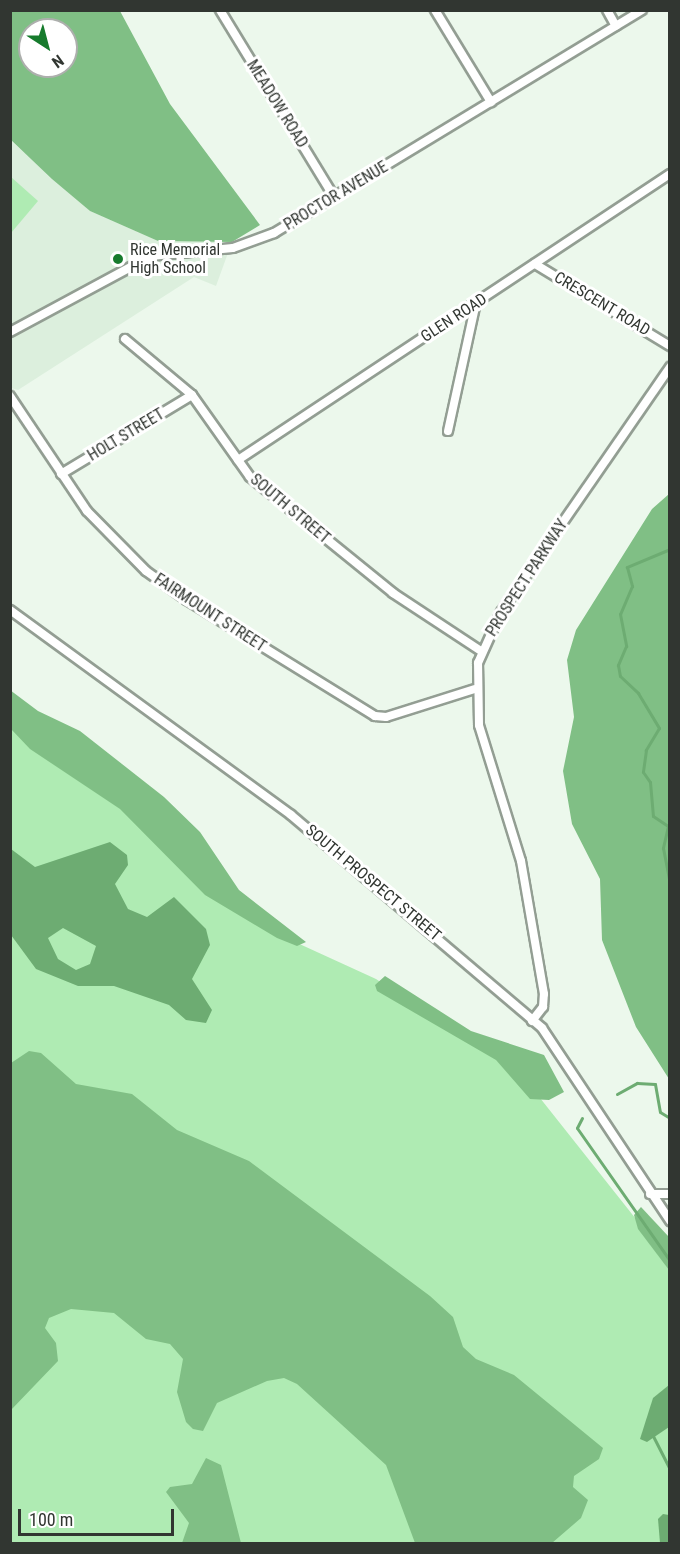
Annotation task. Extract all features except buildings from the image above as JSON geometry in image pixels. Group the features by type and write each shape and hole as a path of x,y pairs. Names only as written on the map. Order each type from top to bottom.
{"street":[{"name":"MEADOW ROAD","path":"220,10 334,197"},
{"path":"435,10 491,102"},
{"path":"607,10 616,26"},
{"name":"PROCTOR AVENUE","path":"10,332 151,256 250,244 334,197 642,10"},
{"name":"GLEN ROAD","path":"238,460 669,174"},
{"name":"CRESCENT ROAD","path":"535,264 669,346"},
{"path":"448,431 476,303"},
{"name":"SOUTH STREET","path":"125,339 192,395 257,483 393,593 482,651"},
{"name":"PROSPECT PARKWAY","path":"532,1021 544,999 526,884 481,736 475,689 482,651 501,612 669,367"},
{"name":"HOLT STREET","path":"61,474 192,395"},
{"name":"FAIRMOUNT STREET","path":"10,396 87,511 160,582 375,716 386,717 475,689"},
{"name":"SOUTH PROSPECT STREET","path":"10,610 291,815 532,1021 554,1043 669,1221"},
{"path":"651,1194 669,1194"}],"shaded area":[{"path":"10,11 120,11 170,104 260,225 232,242 158,241 90,211 11,140"},
{"name":"Rice Memorial High School","path":"10,140 90,211 158,241 232,242 216,286 194,277 18,390 11,388"},
{"path":"11,177 38,201 11,233"},
{"path":"669,494 669,1079 636,1027 602,940 600,879 572,824 563,771 574,717 567,660 576,630 652,509"},
{"path":"10,690 38,711 80,731 164,797 200,832 239,890 306,942 297,946 277,938 205,895 120,809 30,749 11,729"},
{"path":"11,704 282,936 376,979 521,1074 670,1262 669,1543 11,1543"},
{"path":"110,842 127,855 128,865 115,884 128,909 147,917 174,897 206,929 210,945 192,979 212,1010 206,1023 186,1020 169,1005 114,986 78,986 36,969 11,935 11,849 35,867","holes":["63,928 96,946 90,964 76,970 58,959 48,938"]},
{"path":"385,976 471,1031 544,1055 564,1092 549,1100 530,1099 496,1060 377,991 375,985"},
{"path":"29,1051 41,1053 76,1084 132,1094 177,1130 249,1161 430,1296 453,1317 463,1347 476,1359 514,1375 603,1448 599,1459 574,1476 573,1487 588,1500 581,1518 552,1543 415,1543 386,1465 297,1384 284,1378 267,1381 217,1403 203,1431 193,1429 186,1422 177,1392 183,1359 170,1344 146,1339 114,1313 71,1309 49,1318 45,1328 56,1343 58,1361 11,1410 11,1063"},
{"path":"641,1207 669,1237 669,1270 638,1229 634,1215"},
{"path":"669,1385 669,1427 647,1442 640,1439 653,1398"},
{"path":"206,1458 221,1465 241,1543 182,1543 189,1523 166,1492 170,1487 192,1484"},
{"path":"663,1514 669,1515 669,1543 660,1543 658,1519"}],"waterway":[{"path":"670,549 627,567 632,586 620,614 626,646 618,665 620,676 638,693 659,728 646,750 643,772 650,782 653,816 668,826 663,848 670,885"},
{"path":"617,1094 637,1083 655,1084 660,1112 670,1118"},
{"path":"582,1118 577,1128 670,1261"},
{"path":"653,1436 670,1469"}],"place":[{"name":"Rice Memorial High School","path":"118,259"}]}
